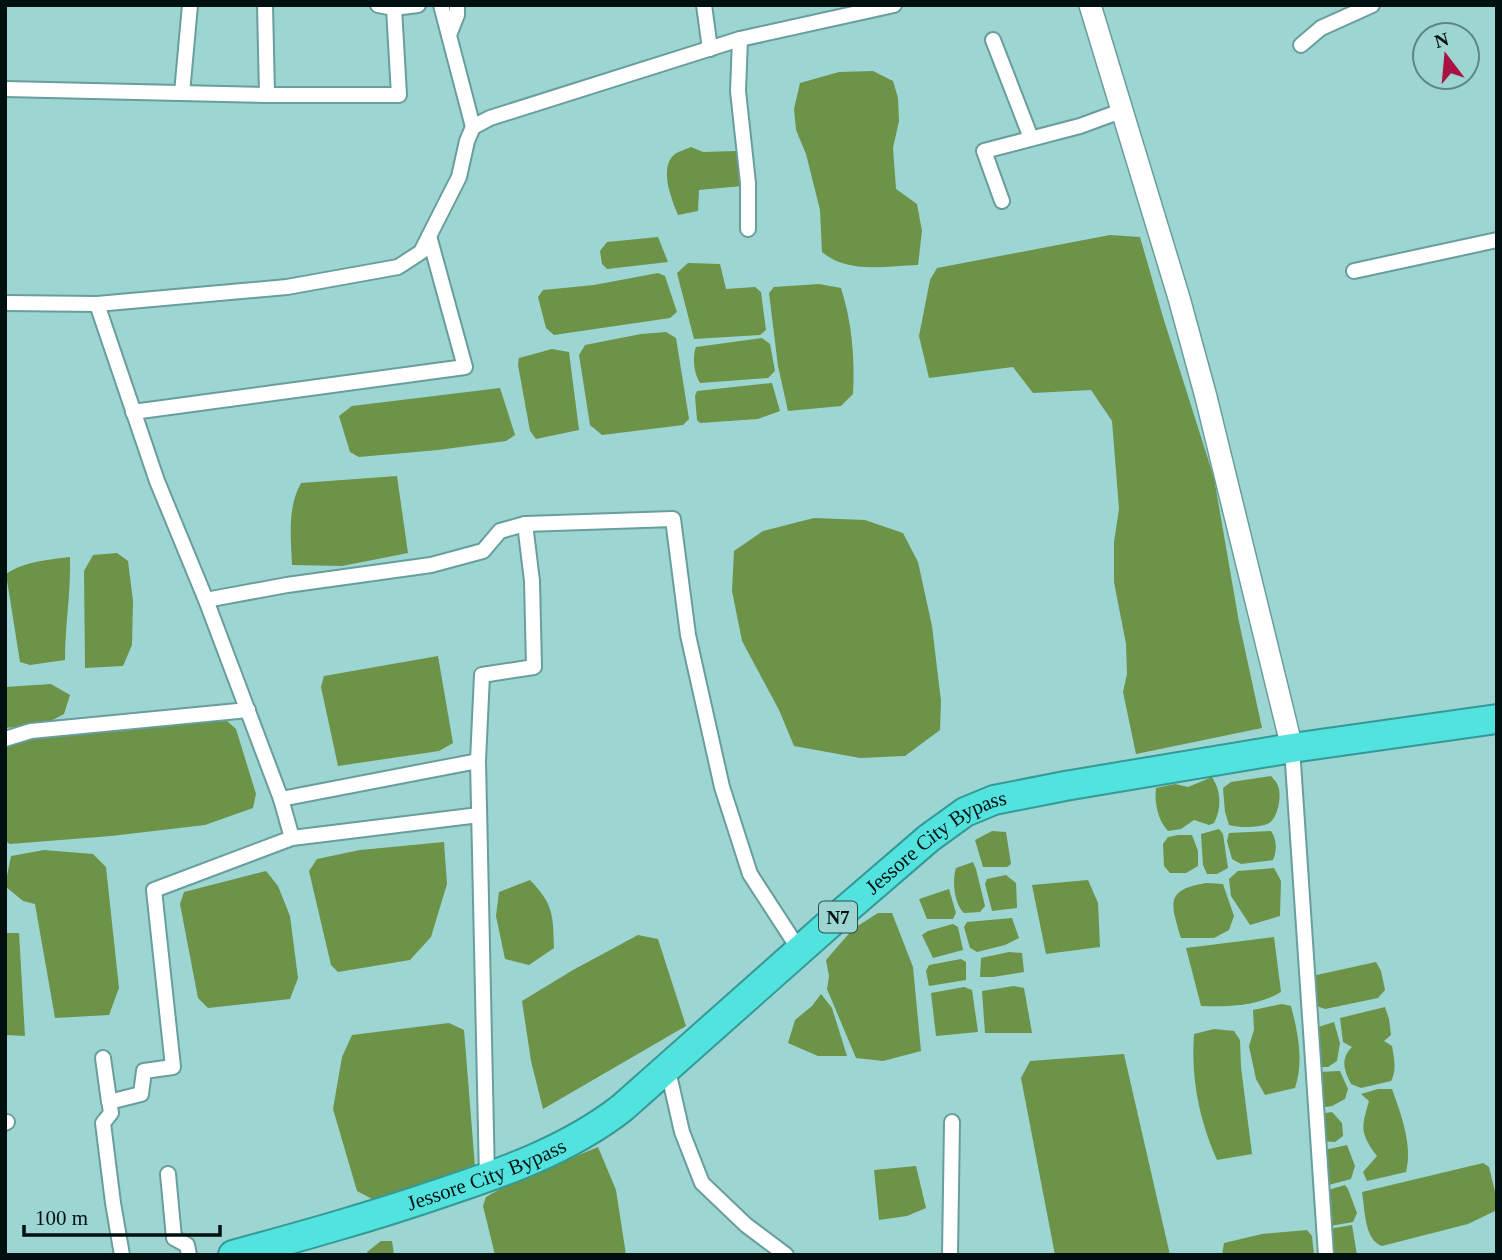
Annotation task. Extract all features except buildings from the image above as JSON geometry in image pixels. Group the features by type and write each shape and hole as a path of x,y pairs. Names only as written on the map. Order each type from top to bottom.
{"highway":[{"name":"Jessore City Bypass","path":"233,1255 379,1214 487,1178 587,1133 621,1108 929,838 965,812 995,800 1041,791 1292,748 1497,719"}],"street":[{"path":"181,93 190,5"},
{"path":"265,5 267,95"},
{"path":"378,5 394,8 418,5"},
{"path":"5,303 97,304 287,287 398,267 421,252 459,177 472,127 441,5"},
{"path":"449,35 457,15 457,5"},
{"path":"704,5 710,49"},
{"path":"472,127 489,118 740,39 894,5"},
{"path":"1090,5 1206,397 1292,748 1326,1255"},
{"path":"1301,45 1321,28 1371,5"},
{"path":"5,89 399,95 394,8"},
{"path":"740,39 738,91 748,183 748,229"},
{"path":"993,40 1031,138"},
{"path":"1002,201 984,150 1080,126 1121,111"},
{"path":"133,412 465,367 429,236"},
{"path":"1354,271 1497,240"},
{"path":"97,304 157,481 248,710 281,799 292,838"},
{"path":"206,600 287,585 431,565 484,551 500,531 525,524 673,519 688,635 722,787 750,874 800,951"},
{"path":"487,1178 478,761 482,675 534,667 532,581 525,524"},
{"path":"5,739 31,731 248,710"},
{"path":"281,799 478,761"},
{"path":"122,1255 103,1123 111,1113 103,1063 109,1102 141,1094 144,1071 173,1067 154,890 292,838 479,815"},
{"path":"667,1066 682,1132 702,1183 746,1225 786,1255"},
{"path":"950,1255 951,1122"},
{"path":"168,1174 174,1238 187,1245 189,1255"}],"shaded area":[{"path":"873,71 893,81 898,98 899,121 893,148 896,189 917,204 922,231 918,265 855,266 832,259 822,252 820,210 806,154 796,130 794,109 800,83 839,72"},
{"path":"691,147 703,152 736,151 743,178 742,186 699,190 698,211 678,215 668,184 667,167 675,154"},
{"path":"1110,235 1140,237 1214,478 1239,622 1262,728 1136,754 1123,692 1127,674 1126,644 1114,582 1114,542 1119,509 1112,421 1091,390 1033,393 1013,367 929,378 919,336 930,280 937,268"},
{"path":"658,237 668,262 607,269 602,264 600,251 607,242"},
{"path":"688,263 720,264 726,289 755,287 761,292 766,330 760,335 694,339 677,273"},
{"path":"658,273 665,276 677,312 670,318 554,335 546,328 538,297 543,290 594,285"},
{"path":"819,284 841,288 852,341 853,394 841,406 788,411 778,366 769,293 774,287"},
{"path":"666,332 676,338 689,419 683,425 602,435 590,425 579,355 585,345"},
{"path":"762,338 770,344 775,371 768,378 700,383 694,365 696,347"},
{"path":"552,349 569,352 579,430 536,439 530,431 519,358"},
{"path":"772,383 780,411 758,419 700,423 697,420 697,391"},
{"path":"500,388 515,435 506,441 359,457 350,452 339,416 352,406"},
{"path":"397,476 408,553 342,566 292,565 292,513 301,483"},
{"path":"814,518 865,520 903,533 918,562 932,626 941,701 940,730 905,756 860,758 794,746 779,710 742,641 732,591 734,551 763,531"},
{"path":"117,553 128,561 133,601 132,645 123,666 85,668 84,571 93,555"},
{"path":"70,557 65,660 30,665 20,662 6,574 29,564"},
{"path":"438,656 453,743 439,751 338,766 321,687 324,676"},
{"path":"51,684 70,695 64,714 45,724 5,728 5,687"},
{"path":"227,721 236,729 256,794 253,808 205,825 111,836 10,844 5,841 5,740 58,732 109,731"},
{"path":"1271,776 1278,785 1280,795 1272,820 1255,827 1229,825 1223,788 1231,782"},
{"path":"1212,777 1219,800 1214,823 1209,825 1194,820 1181,829 1168,831 1158,811 1156,788 1175,784 1188,787"},
{"path":"1219,829 1223,834 1228,868 1217,874 1207,874 1203,865 1201,834"},
{"path":"992,831 1006,832 1011,864 1007,867 983,867 975,840"},
{"path":"1271,831 1276,846 1273,860 1241,864 1232,859 1227,841 1229,833"},
{"path":"1192,835 1198,851 1198,866 1186,873 1170,873 1164,866 1163,844 1168,837"},
{"path":"444,842 447,884 431,937 410,960 338,972 331,965 309,871 317,859 360,850"},
{"path":"44,850 93,854 106,867 119,988 109,1015 55,1018 35,904 23,901 5,886 11,856"},
{"path":"973,862 985,906 980,912 964,913 956,898 955,873 956,868"},
{"path":"1274,868 1281,881 1280,916 1250,925 1231,896 1229,879 1238,871"},
{"path":"266,871 278,886 290,916 298,978 290,999 208,1008 198,998 180,904 184,892"},
{"path":"1006,875 1016,883 1017,908 992,911 985,884 987,879"},
{"path":"530,880 551,911 554,948 529,965 505,959 496,916 499,892"},
{"path":"1088,880 1098,903 1100,947 1046,954 1032,885"},
{"path":"1206,883 1223,884 1234,916 1229,930 1214,938 1181,938 1174,901 1183,890"},
{"path":"949,889 956,913 953,919 927,919 919,899"},
{"path":"878,913 892,913 913,967 921,1051 883,1061 856,1058 827,989 829,976 826,960 853,929"},
{"path":"1012,918 1019,938 1005,945 977,952 970,948 964,927 967,922"},
{"path":"953,924 958,927 963,950 933,958 922,935"},
{"path":"5,933 19,933 25,1036 5,1035"},
{"path":"638,935 658,939 686,1026 543,1109 531,1061 522,1001"},
{"path":"1274,937 1281,992 1252,1003 1201,1006 1186,948"},
{"path":"1009,952 1022,953 1024,972 980,977 981,958"},
{"path":"961,959 966,962 966,980 929,986 926,971 929,965"},
{"path":"1376,962 1385,990 1378,998 1325,1009 1314,1005 1312,976"},
{"path":"1014,986 1024,988 1032,1033 985,1033 982,991"},
{"path":"964,987 972,990 978,1032 936,1036 931,993"},
{"path":"821,994 832,1008 847,1056 818,1056 788,1043 795,1020 812,1006"},
{"path":"1282,1004 1291,1006 1296,1026 1300,1057 1298,1078 1295,1088 1265,1095 1256,1079 1249,1046 1254,1030 1253,1010"},
{"path":"1385,1007 1391,1035 1384,1041 1392,1046 1393,1077 1391,1081 1361,1088 1351,1084 1345,1069 1346,1056 1352,1047 1343,1042 1340,1018"},
{"path":"1334,1022 1340,1043 1337,1061 1328,1067 1315,1067 1306,1031"},
{"path":"449,1023 464,1030 475,1167 372,1199 357,1191 333,1109 342,1057 352,1035"},
{"path":"1214,1029 1234,1031 1240,1040 1252,1154 1217,1160 1205,1129 1198,1098 1193,1051 1194,1034"},
{"path":"1124,1054 1170,1255 1055,1255 1021,1078 1030,1061"},
{"path":"1340,1071 1348,1089 1345,1099 1332,1106 1319,1108 1317,1072"},
{"path":"1378,1089 1392,1089 1405,1130 1408,1162 1406,1172 1367,1181 1363,1172 1377,1156 1365,1136 1364,1118 1369,1101 1361,1094"},
{"path":"1332,1112 1342,1123 1343,1136 1335,1142 1319,1141 1319,1114"},
{"path":"1347,1145 1355,1166 1351,1179 1325,1186 1320,1151"},
{"path":"598,1147 616,1190 626,1255 495,1255 483,1206 486,1197 509,1184"},
{"path":"1483,1163 1489,1167 1497,1210 1468,1224 1382,1246 1376,1243 1366,1223 1362,1192"},
{"path":"916,1166 926,1208 907,1216 879,1220 874,1170"},
{"path":"1345,1185 1357,1213 1353,1222 1330,1226 1328,1190"},
{"path":"1352,1225 1357,1255 1325,1255 1323,1230"},
{"path":"1307,1230 1312,1236 1314,1255 1222,1255 1224,1243 1262,1234"},
{"path":"381,1241 392,1241 394,1255 367,1255 367,1252"}]}
